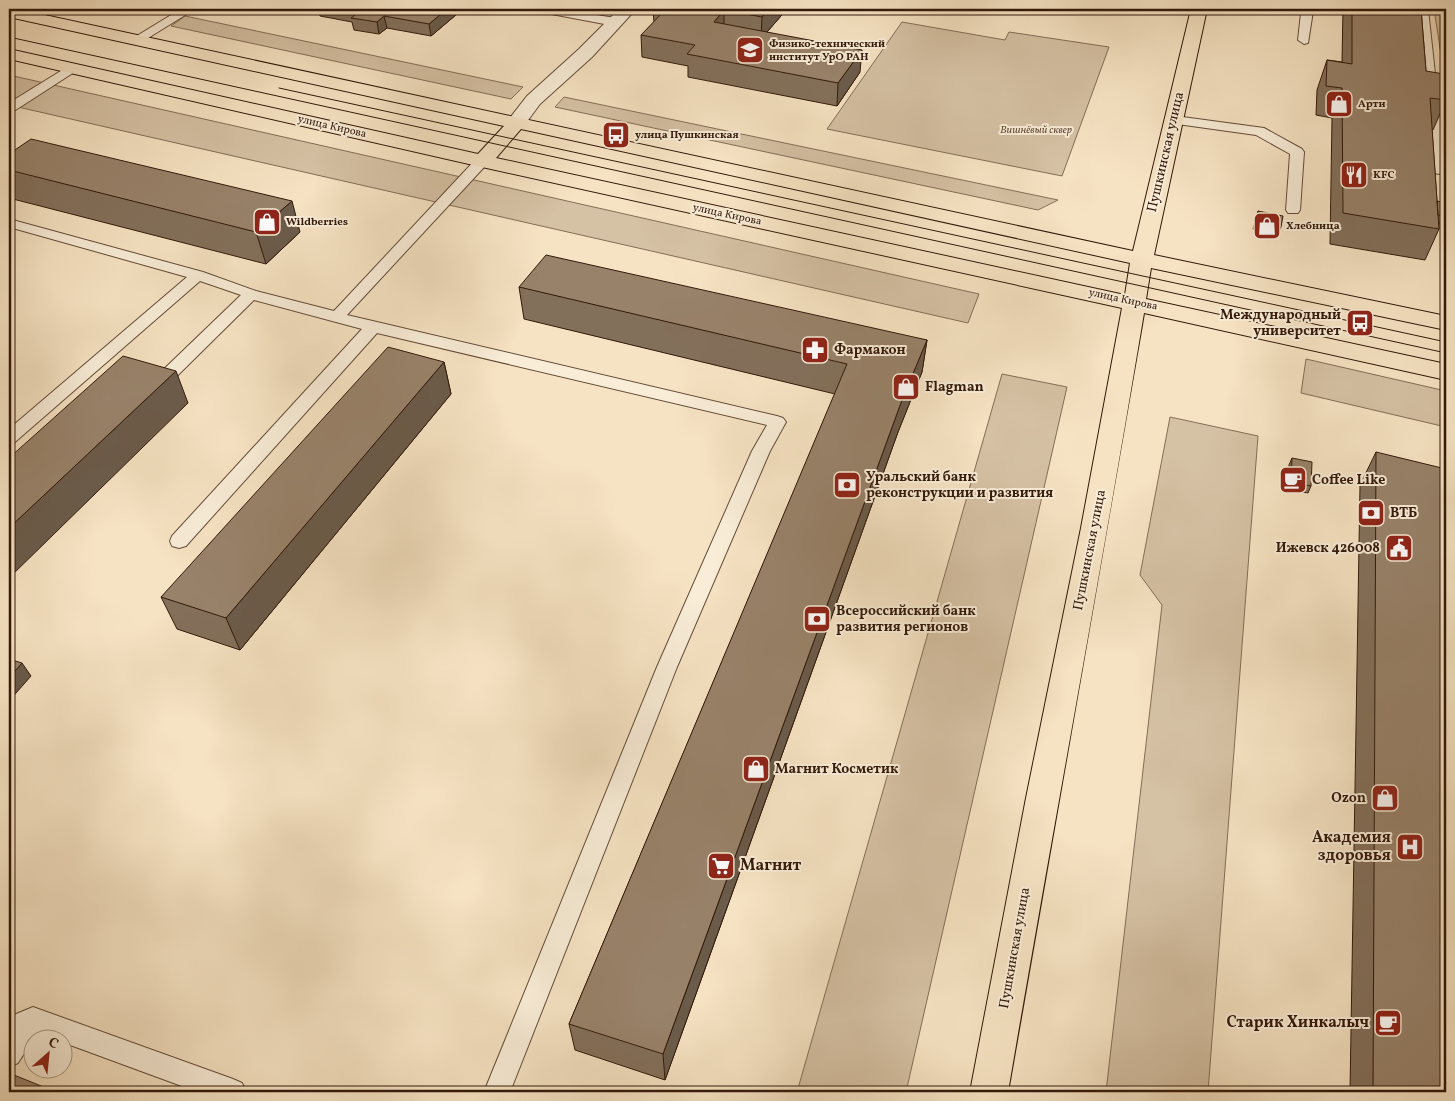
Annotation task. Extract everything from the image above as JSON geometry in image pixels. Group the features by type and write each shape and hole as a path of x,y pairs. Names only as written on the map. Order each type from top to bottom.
{"main road":[{"name":"Пушкинская улица","path":"989,1092 1042,798 1095,528 1142,259 1199,9"},
{"path":"9,12 1142,259 1446,322"},
{"name":"улица Кирова","path":"9,54 482,161 1446,372"},
{"path":"482,161 505,138 516,123"}],"street":[{"path":"516,123 522,112 628,9"}],"lane":[{"path":"136,40 189,9"},
{"path":"541,9 615,22"},
{"path":"1299,9 1307,11 1304,40"},
{"path":"1422,9 1439,170 1446,171"},
{"path":"9,108 72,68"},
{"path":"1175,120 1259,131 1297,152 1293,210"},
{"path":"337,317 482,161"},
{"path":"9,223 198,275 251,294 373,327 777,422 761,451 667,667 497,1092"},
{"path":"9,438 198,275"},
{"path":"170,373 251,294"},
{"path":"178,541 373,327"},
{"path":"9,1029 33,1019 233,1092"},
{"path":"9,1054 33,1019"}],"green space":[{"path":"1434,9 1446,9 1446,62 1442,61"},
{"path":"185,16 523,87 511,99 171,26"},
{"name":"Вишнёвый сквер","path":"902,22 1005,40 1009,32 1109,47 1062,176 827,129"},
{"path":"9,75 979,294 968,323 9,105"},
{"path":"564,97 1058,200 1038,210 555,107"},
{"path":"1306,359 1446,391 1446,427 1301,393"},
{"path":"1002,374 1067,387 906,1092 797,1092"},
{"path":"1170,417 1258,436 1208,1092 1106,1092 1162,605 1140,575"}],"building":[{"path":"343,9 447,9 429,24 384,16 377,22 351,18 359,12"},
{"path":"655,9 769,9 762,17 724,10 714,22 862,50 838,83 687,54 695,45 641,35 663,12 653,11"},
{"path":"1352,9 1421,9 1426,71 1444,74 1446,100 1430,98 1439,229 1343,213 1342,88 1326,86 1327,60 1352,64"},
{"path":"31,139 292,201 256,232 9,170 9,154"},
{"path":"1437,201 1446,203 1446,217 1438,215"},
{"path":"1258,211 1283,216 1281,227 1256,222"},
{"path":"546,255 927,340 902,400 663,1054 569,1024 847,364 519,287"},
{"path":"388,347 444,362 226,618 161,597"},
{"path":"123,356 176,371 9,528 9,458"},
{"path":"1376,452 1446,469 1446,1092 1373,1092"},
{"path":"1292,458 1312,462 1311,486 1291,482"},
{"path":"9,659 22,663 9,678"},
{"path":"9,1073 56,1092 9,1092"}],"tram line":[{"path":"9,37 1446,353"},
{"path":"279,88 1446,342"}],"place":[{"name":"Физико-технический институт УрО РАН","path":"750,50"},
{"name":"Арти","path":"1339,104"},
{"name":"улица Пушкинская","path":"616,135"},
{"name":"KFC","path":"1354,175"},
{"name":"Wildberries","path":"267,222"},
{"name":"Хлебница","path":"1267,226"},
{"name":"Международный университет","path":"1360,323"},
{"name":"Фармакон","path":"815,350"},
{"name":"Flagman","path":"906,387"},
{"name":"Coffee Like","path":"1293,480"},
{"name":"Уральский банк реконструкции и развития","path":"847,485"},
{"name":"ВТБ","path":"1371,513"},
{"name":"Ижевск 426008","path":"1399,548"},
{"name":"Всероссийский банк развития регионов","path":"817,619"},
{"name":"Магнит Косметик","path":"756,769"},
{"name":"Ozon","path":"1385,798"},
{"name":"Академия здоровья","path":"1410,847"},
{"name":"Магнит","path":"721,866"},
{"name":"Старик Хинкалыч","path":"1388,1023"}]}
